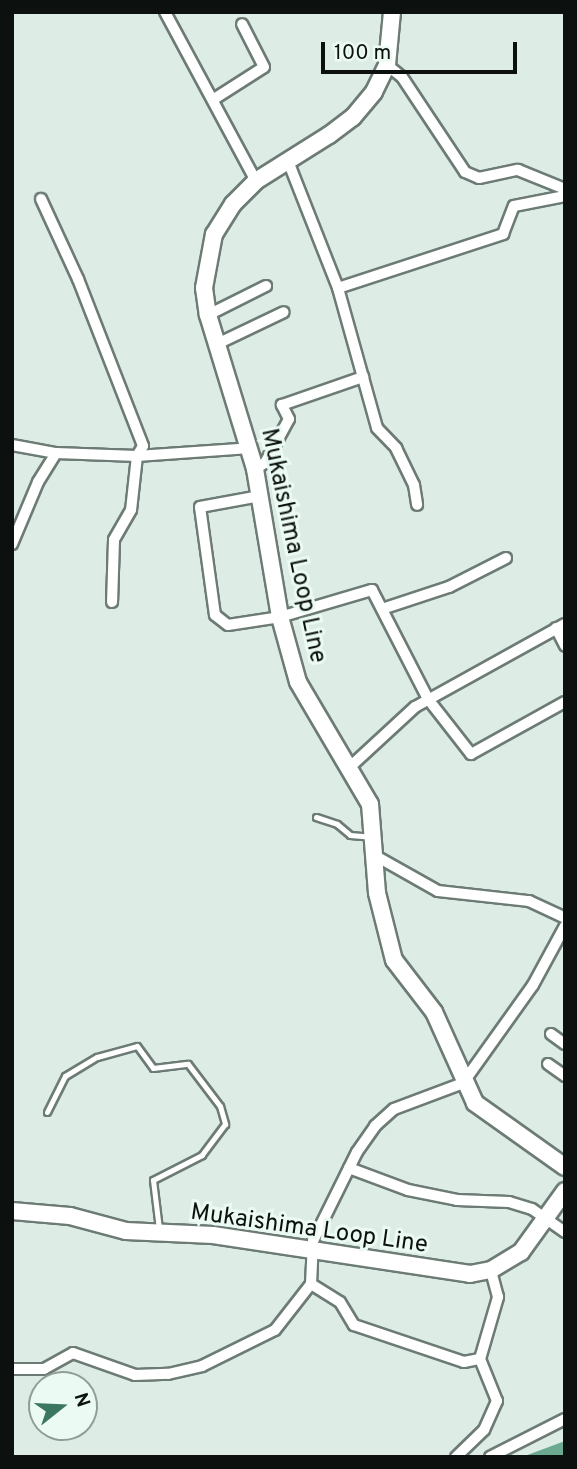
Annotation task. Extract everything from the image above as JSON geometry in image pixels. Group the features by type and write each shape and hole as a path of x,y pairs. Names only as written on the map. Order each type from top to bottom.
{"main road":[{"name":"Mukaishima Loop Line","path":"392,12 387,65 353,117 256,181 233,204 214,234 204,288 208,315 215,345 250,448 280,617 298,682 351,766 370,804 377,893 394,960 434,1012 463,1083 475,1104 564,1164"},
{"name":"Mukaishima Loop Line","path":"12,1211 28,1209 126,1231 214,1235 433,1271 491,1270 521,1252 565,1191"}],"street":[{"path":"165,12 256,181"},
{"path":"214,99 264,67 242,24"},
{"path":"387,65 402,77 465,172 479,178 518,170 565,189"},
{"path":"288,161 338,288 377,428 396,448 414,485 417,505"},
{"path":"338,288 503,234 514,206 565,196"},
{"path":"41,199 112,361 143,446 137,456 131,510 114,540 112,602"},
{"path":"208,315 266,286"},
{"path":"215,345 284,312"},
{"path":"255,469 265,463 289,419 282,405 363,377"},
{"path":"12,445 56,453 137,456 250,448"},
{"path":"12,544 38,482 56,453"},
{"path":"260,496 200,507 215,615 228,625 280,617 372,590 428,699 471,754 565,702"},
{"path":"382,609 449,587 506,558"},
{"path":"351,766 428,699 560,626 565,646"},
{"path":"374,855 438,891 529,901 565,918"},
{"path":"12,1369 44,1369 73,1353 135,1376 202,1366 275,1330 311,1284 313,1241 349,1168 375,1126 394,1109 463,1083 533,985 565,926"},
{"path":"551,1034 565,1044"},
{"path":"548,1064 565,1076"},
{"path":"349,1168 408,1190 457,1200 509,1202 547,1219 565,1232"},
{"path":"460,1456 484,1430 497,1401 480,1359 498,1297 491,1270"},
{"path":"311,1284 340,1302 354,1325 464,1362 480,1359"},
{"path":"490,1457 565,1419"}],"lane":[{"path":"316,817 337,824 350,835 374,837"},
{"path":"47,1112 65,1076 97,1057 137,1046 153,1068 188,1064 220,1106 225,1124 202,1155 153,1180 159,1233"}],"shaded area":[{"path":"565,1441 565,1457 522,1457"}]}
